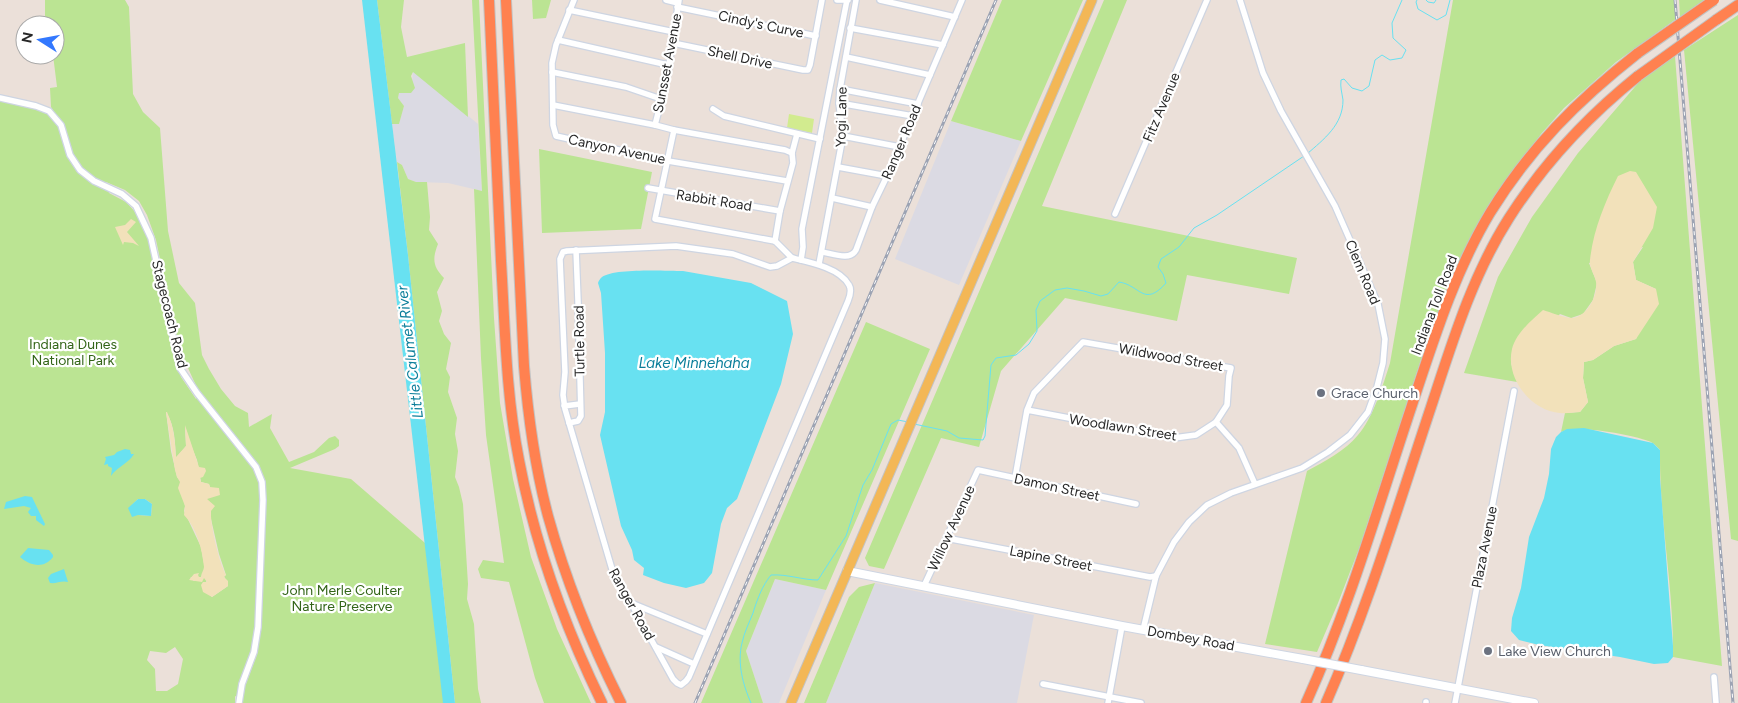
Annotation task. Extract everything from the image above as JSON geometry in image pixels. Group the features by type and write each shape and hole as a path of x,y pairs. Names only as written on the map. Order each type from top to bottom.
{"highway":[{"path":"489,0 507,367 518,459 545,566 582,664 602,703"},
{"path":"506,0 524,366 535,455 548,514 568,579 597,656 621,703"},
{"name":"Indiana Toll Road","path":"1306,703 1357,573 1443,314 1475,241 1510,182 1554,128 1586,96 1638,53 1714,0"},
{"path":"1328,703 1372,587 1461,319 1492,248 1527,190 1550,160 1596,111 1638,76 1738,5"},
{"path":"1300,703 1335,632"}],"main road":[{"path":"791,703 1092,0"}],"street":[{"name":"Canyon Avenue","path":"574,0 558,40 552,63 554,129 558,136 668,160 787,181"},
{"name":"Cindy's Curve","path":"666,0 816,36"},
{"path":"816,36 822,0"},
{"path":"801,260 803,247 802,229 847,0 837,0"},
{"name":"Yogi Lane","path":"819,264 843,136 839,103 840,89 856,0"},
{"path":"880,0 955,17"},
{"name":"Ranger Road","path":"822,252 849,257 854,254 872,207 900,147 962,0"},
{"name":"Fitz Avenue","path":"1115,214 1207,0"},
{"name":"Clem Road","path":"1143,630 1156,576 1174,542 1195,516 1207,505 1230,493 1302,468 1328,452 1350,435 1368,412 1383,363 1385,339 1378,304 1335,206 1281,111 1263,73 1240,0"},
{"name":"Sunsset Avenue","path":"655,125 668,65 678,3"},
{"path":"569,10 674,32"},
{"path":"850,28 943,45"},
{"name":"Shell Drive","path":"672,43 808,70 816,36"},
{"path":"558,40 668,65"},
{"path":"846,57 930,75"},
{"path":"552,72 626,88 661,99"},
{"path":"840,89 918,104"},
{"name":"Stagecoach Road","path":"0,98 49,111 61,125 70,155 80,170 94,181 122,194 136,206 151,238 180,368 197,393 256,467 262,482 258,627 254,652 242,684 239,703"},
{"path":"839,103 913,116"},
{"path":"553,105 674,130 785,150 792,153"},
{"path":"713,109 724,116 820,138"},
{"path":"576,250 684,246 733,254 770,267 777,266 792,258 775,241 655,218 674,130"},
{"path":"775,241 780,211 793,163 792,153 797,134"},
{"path":"843,136 900,147"},
{"path":"838,167 887,176"},
{"name":"Rabbit Road","path":"648,188 780,211"},
{"path":"832,198 872,207"},
{"name":"Ranger Road","path":"576,250 564,251 560,259 565,372 564,406 610,566 616,580 631,603 673,680 678,684 686,682 694,664 849,298 850,290 848,284 839,276 819,264 792,258"},
{"name":"Turtle Road","path":"569,423 579,420 580,404 576,250"},
{"name":"Wildwood Street","path":"1027,410 1034,393 1083,342 1231,368 1227,405 1216,422"},
{"name":"Plaza Avenue","path":"1455,703 1514,391"},
{"path":"564,406 580,404"},
{"path":"1014,478 1027,410"},
{"name":"Woodlawn Street","path":"1027,410 1174,438 1196,435 1216,422"},
{"path":"1216,422 1239,448 1255,484"},
{"name":"Damon Street","path":"978,470 1136,504"},
{"name":"Willow Avenue","path":"924,586 978,470"},
{"name":"Lapine Street","path":"946,538 1150,577 1156,576"},
{"name":"Dombey Road","path":"847,572 1122,626 1534,703"},
{"path":"631,603 707,634"},
{"path":"1109,700 1122,626"},
{"path":"656,647 694,664"},
{"path":"1714,677 1716,703"},
{"path":"1043,684 1109,700 1141,703"}],"shaded area":[{"path":"413,71 478,124 482,191 448,183 416,182 408,179 402,165 397,162 392,124 399,124 404,106 398,98 399,93 411,93"},
{"path":"951,121 1021,141 959,285 895,259"},
{"path":"775,579 826,590 779,703 763,703 746,651"},
{"path":"875,583 1034,615 1017,703 826,703"}],"green space":[{"path":"45,0 125,0 129,7 133,94 143,112 160,128 168,231 179,283 195,303 202,355 221,389 235,406 248,413 249,427 272,414 270,428 289,462 314,452 329,438 335,436 339,440 339,446 335,449 290,468 351,479 432,549 452,703 242,703 244,689 257,654 253,643 237,697 235,696 235,703 0,703 0,94 9,102 36,109 53,110 51,107 50,88 57,87 54,65 65,65 65,15 45,15","holes":["106,182 125,190 139,201 147,215 156,240 181,357 184,367 188,368 198,390 196,399 181,377 173,353 169,327 147,232 139,216 126,202 109,193","166,412 173,428 176,458 186,446 185,427 197,460 201,482 209,484 210,487 207,499 219,554 226,575 224,576 228,586 212,597 209,594 205,576 194,581 190,578 197,574 198,577 201,577 205,569 201,547 184,511 185,506 181,482 177,477 171,451","138,499 145,499 152,504 151,516 138,515 131,506","175,647 183,659 178,684 167,691 156,691 155,669 147,660 150,651 166,653"]},
{"path":"377,0 404,0 401,27 407,57 465,43 468,117 413,72 411,76 415,88 411,93 399,93 398,98 404,106 399,124 392,124"},
{"path":"472,0 479,0 494,318 500,403 513,479 531,557 557,629 591,703 544,703 535,678 509,582 481,578 478,569 483,560 504,563 486,435 481,358 474,189 482,191"},
{"path":"532,0 551,0 546,18 533,19"},
{"path":"1002,0 1083,0 1021,141 951,121"},
{"path":"1104,0 1127,0 1042,206 1297,258 1289,294 1187,275 1177,321 1065,298 1001,371 979,447 941,438 884,569 869,566 865,558"},
{"path":"1453,0 1674,0 1676,19 1616,62 1564,108 1541,134 1488,206 1448,284 1428,338 1360,546 1317,652 1265,644 1307,471 1341,451 1358,435 1373,411 1390,363"},
{"path":"1679,0 1704,0 1680,17"},
{"path":"1738,15 1738,541 1731,539 1684,50"},
{"path":"1675,56 1722,666 1673,657 1673,631 1660,476 1660,450 1651,442 1632,436 1580,429 1561,432 1565,413 1580,412 1588,402 1583,378 1584,362 1593,360 1614,346 1636,339 1656,289 1636,280 1633,262 1643,247 1589,263 1597,283 1593,300 1583,314 1571,318 1560,314 1511,363 1517,382 1464,373 1498,277 1532,217 1578,153 1640,81"},
{"path":"789,114 814,119 812,133 787,128"},
{"path":"539,149 652,172 641,229 542,233"},
{"path":"397,162 402,165 408,179 416,182 427,182 430,217 429,230 438,244 434,258 438,270 444,278 437,292 442,311 439,321 444,334 451,343 446,369 450,377 448,392 457,418 455,434 458,451 455,477 463,504 468,584 467,599 474,624 478,689 481,703 455,703"},
{"path":"866,322 930,349 826,590 775,579 746,651 763,703 701,703"},
{"path":"875,583 826,703 804,703 849,597 859,587"}],"sand":[{"path":"1630,171 1636,172 1657,207 1653,228 1633,262 1636,280 1656,289 1659,304 1636,339 1614,346 1593,360 1584,362 1583,378 1588,402 1580,412 1563,413 1549,411 1530,400 1516,381 1512,371 1511,360 1514,343 1520,333 1543,310 1573,318 1583,314 1587,309 1593,299 1596,287 1590,263 1597,228 1604,206 1618,176"},
{"path":"131,219 136,222 127,232 139,246 124,242 123,245 115,227 125,225"},
{"path":"166,412 173,429 176,457 186,446 185,425 199,467 205,468 206,471 203,477 200,478 201,482 209,484 210,487 219,488 220,495 207,499 215,506 211,511 213,534 228,586 212,597 203,592 201,585 203,582 207,582 204,578 202,582 189,580 194,574 199,573 199,577 201,577 204,568 203,560 196,532 184,515 185,506 178,488 180,482 175,470"}],"water":[{"name":"Little Calumet River","path":"362,0 377,0 408,255 455,703 443,703"},
{"name":"Lake Minnehaha","path":"683,271 751,283 787,301 793,334 781,384 737,499 727,508 721,524 712,573 704,583 686,588 664,583 643,575 644,568 634,560 632,550 621,526 600,435 605,412 605,353 601,293 598,283 602,277 618,272"},
{"path":"1584,428 1653,443 1660,450 1660,478 1673,646 1673,657 1668,663 1654,664 1539,645 1519,640 1511,631 1512,618 1521,588 1529,537 1544,498 1549,474 1551,449 1556,437 1561,432 1567,429"},
{"path":"125,449 130,450 131,454 134,454 111,476 112,468 108,464 104,465 105,457"},
{"path":"25,496 32,497 45,524 44,526 36,520 36,516 31,516 28,512 31,508 24,506 4,509 6,502"},
{"path":"138,499 145,499 152,504 151,516 138,515 132,517 128,508"},
{"path":"28,548 49,550 53,557 41,565 32,564 20,557"},
{"path":"64,569 68,582 50,583 48,578 51,574"}],"waterway":[{"path":"1307,154 1331,131 1340,117 1343,100 1341,80 1344,79 1352,88 1362,91 1369,86 1375,60 1382,55 1390,60 1402,58 1406,50 1393,38 1392,23 1402,0"},
{"path":"1417,0 1418,9 1437,20 1446,15 1450,0"},
{"path":"1426,0 1434,3 1436,0"},
{"path":"914,424 947,431 959,438 983,440 985,436 991,365 996,358 1016,355 1029,344 1037,331 1036,310 1040,301 1055,290 1067,288 1101,296 1108,294 1119,282 1142,293 1152,294 1166,283 1158,267 1161,259 1179,247 1194,228 1217,215 1304,156"},
{"path":"751,703 742,674 740,658 745,632 765,584 771,575 818,580 846,536 863,485 872,470 891,424 898,420 908,422"}],"railway":[{"path":"695,703 996,0"},
{"path":"1675,0 1733,703"}],"place":[{"name":"Grace Church","path":"1321,393"},
{"name":"Lake View Church","path":"1488,651"}],"park label":[{"name":"Indiana Dunes National Park","path":"73,352"},
{"name":"John Merle Coulter Nature Preserve","path":"342,598"}]}
